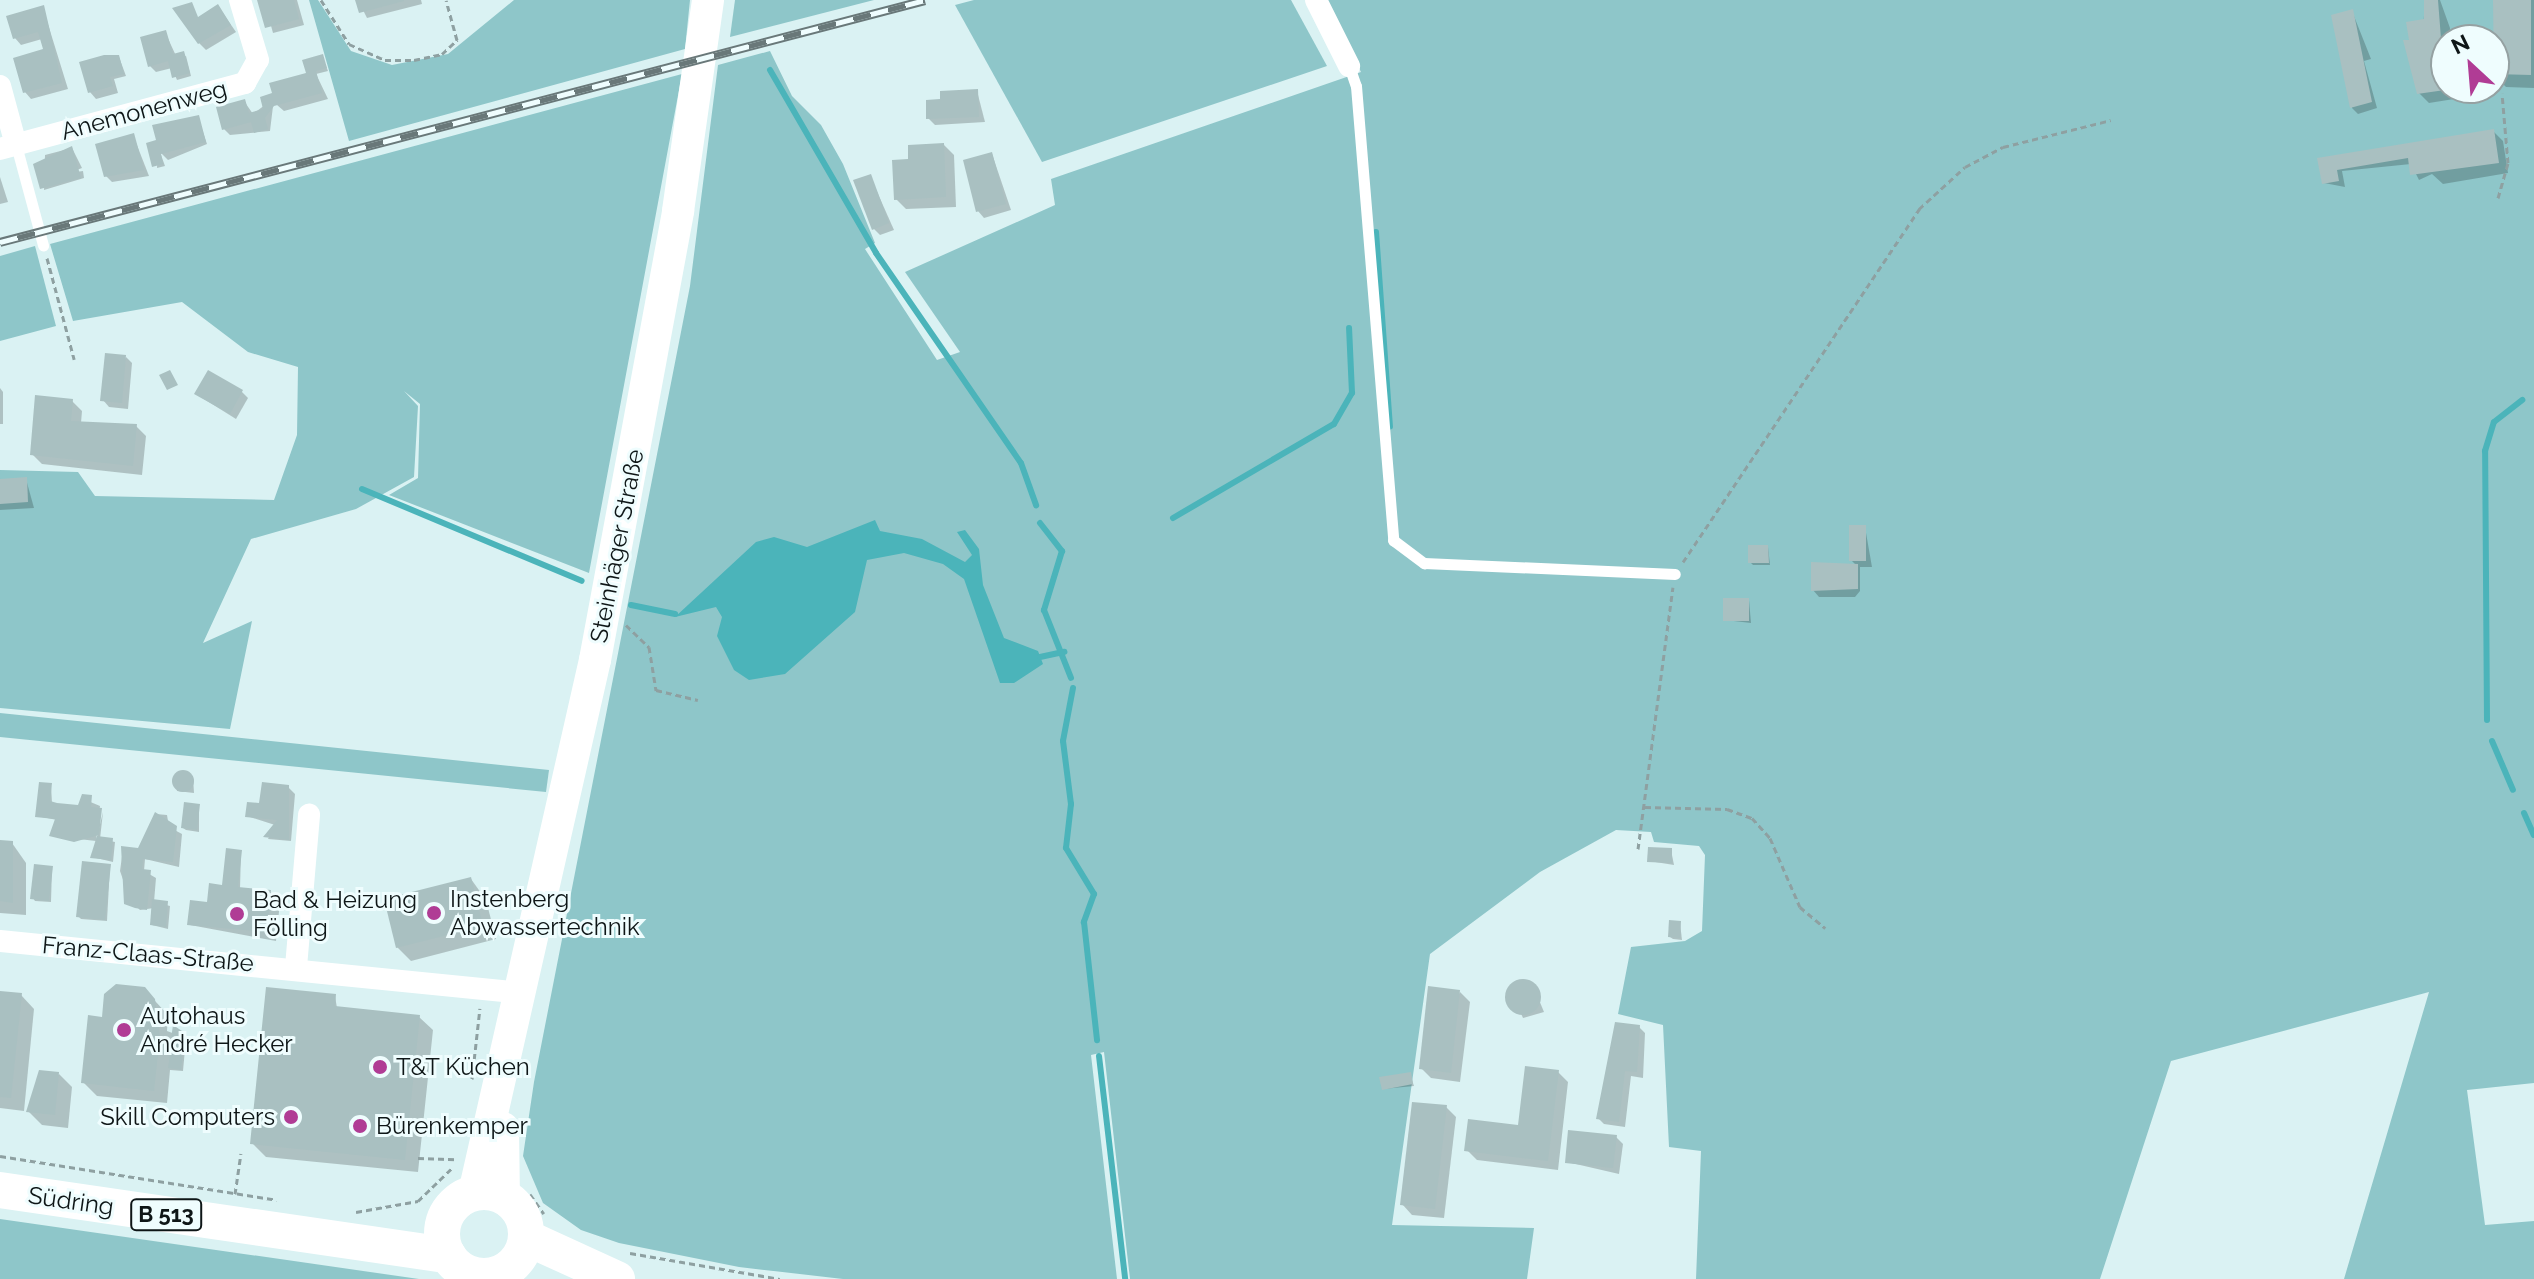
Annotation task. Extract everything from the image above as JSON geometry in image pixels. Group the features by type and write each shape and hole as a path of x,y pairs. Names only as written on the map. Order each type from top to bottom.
{"main road":[{"name":"Steinhäger Straße","path":"480,1170 503,1089 603,618 676,226 708,0"},
{"path":"566,1279 530,1241 517,1207 480,1170 445,1218 448,1255 478,1276 530,1241 622,1266"},
{"name":"Südring","path":"0,1190 338,1224 445,1218"},
{"name":"Südring","path":"338,1224 448,1255"}],"street":[{"name":"Anemonenweg","path":"8,147 245,83 258,60 240,0"},
{"path":"1316,0 1349,66"},
{"path":"0,86 8,147"},
{"path":"296,967 309,815"},
{"name":"Franz-Claas-Straße","path":"0,941 296,967 522,993"}],"lane":[{"path":"1349,66 1356,86 1393,540 1424,563 1675,574"},
{"path":"8,147 43,245"}],"path":[{"path":"321,0 349,44 385,60 414,60 442,54 457,40 446,0"},
{"path":"2498,198 2508,163 2503,104"},
{"path":"1638,849 1675,574 1919,209 1965,167 2003,147 2111,120"},
{"path":"43,245 74,359"},
{"path":"603,618 642,637 656,690 698,700"},
{"path":"1643,807 1727,809 1752,818 1770,838 1800,907 1825,928"},
{"path":"470,1090 476,1018 487,989"},
{"path":"235,1194 241,1153"},
{"path":"0,1156 282,1201"},
{"path":"418,1158 480,1170 518,1168 530,1241"},
{"path":"338,1224 418,1201 480,1170"},
{"path":"622,1266 780,1279"}],"shaded area":[{"path":"309,0 318,0 351,51 392,65 448,54 514,0 690,0 685,49 349,141"},
{"path":"735,0 874,0 730,37"},
{"path":"974,0 1291,0 1327,66 1042,162 955,5"},
{"path":"1325,0 2534,0 2534,1083 2467,1090 2485,1225 2534,1221 2534,1279 2344,1279 2429,992 2171,1061 2100,1279 1696,1279 1701,1151 1669,1147 1663,1025 1618,1014 1631,947 1685,941 1702,931 1705,855 1699,846 1654,842 1651,832 1616,830 1540,872 1430,954 1392,1225 1534,1228 1527,1279 1130,1279 1104,1052 1091,1055 1117,1279 843,1279 739,1267 619,1243 581,1230 543,1203 523,1156 534,1082 690,286 718,65 770,51 792,96 821,125 843,164 875,243 865,249 937,360 960,352 905,272 1055,205 1051,179 1361,72"},
{"path":"682,74 589,573 389,495 418,478 420,404 404,391 418,406 414,477 356,509 251,539 203,643 252,621 230,729 0,708 0,470 78,472 95,496 274,500 297,435 298,367 248,352 182,302 73,321 50,244"},
{"path":"35,246 56,326 0,341 0,256"},
{"path":"875,520 880,531 922,539 965,562 972,555 957,532 965,530 979,549 983,585 1004,638 1038,651 1043,664 1014,683 1000,683 964,579 943,564 904,553 867,560 855,612 785,674 749,680 734,670 717,636 722,617 716,607 675,617 756,542 774,537 807,547"},
{"path":"0,713 549,770 546,792 0,737"},
{"path":"0,1219 419,1279 0,1279"}],"building":[{"path":"257,0 294,0 299,19 265,28"},
{"path":"355,0 404,0 404,1 359,13"},
{"path":"2424,0 2438,0 2440,24 2430,24 2430,92 2417,94 2403,40 2409,40 2406,22 2424,19"},
{"path":"2493,0 2531,0 2531,75 2510,74 2510,24 2493,24"},
{"path":"192,2 198,17 218,4 231,25 198,44 172,8"},
{"path":"44,5 62,83 23,93 13,58 43,49 38,32 13,39 6,16"},
{"path":"2353,9 2372,102 2350,108 2331,15"},
{"path":"166,30 173,54 184,51 190,73 172,78 168,61 148,67 140,37"},
{"path":"323,54 327,68 316,71 322,93 274,106 265,118 268,129 254,133 251,122 222,130 216,107 245,99 249,113 263,109 260,97 272,93 269,83 306,73 302,60"},
{"path":"104,55 119,55 124,74 110,77 113,86 88,93 79,62"},
{"path":"978,89 979,117 926,119 926,100 940,99 940,91"},
{"path":"199,115 206,142 161,154 163,164 152,167 146,143 156,140 152,125"},
{"path":"2494,129 2499,163 2410,175 2408,158 2337,170 2339,181 2322,184 2317,158"},
{"path":"134,133 144,170 104,177 95,144"},
{"path":"944,143 946,197 894,200 892,160 908,159 908,145"},
{"path":"72,146 81,178 40,189 33,164"},
{"path":"992,152 1006,204 976,212 963,160"},
{"path":"871,174 889,223 872,230 853,180"},
{"path":"105,353 126,355 122,403 100,401"},
{"path":"170,370 178,385 167,390 159,375"},
{"path":"208,370 243,390 230,414 194,394"},
{"path":"35,395 73,399 71,421 137,424 133,466 30,455"},
{"path":"27,477 28,502 0,504 0,479"},
{"path":"1849,525 1866,525 1866,561 1849,561"},
{"path":"1748,545 1768,545 1769,563 1748,563"},
{"path":"1811,562 1858,564 1858,589 1811,591"},
{"path":"1723,598 1749,598 1749,621 1723,621"},
{"path":"183,770 191,773 194,781 191,789 183,792 175,789 172,781 175,773"},
{"path":"39,782 52,783 50,801 57,803 78,805 82,794 92,795 91,807 102,808 99,835 74,842 49,836 55,819 35,817"},
{"path":"262,782 289,785 289,840 263,837 277,820 245,817 247,802 259,803"},
{"path":"184,802 200,804 197,830 181,828"},
{"path":"155,812 177,826 173,862 143,859 142,869 151,870 147,910 124,904 121,846 138,848"},
{"path":"97,836 113,838 111,860 90,858"},
{"path":"0,840 13,841 13,903 0,901"},
{"path":"1648,847 1672,848 1672,863 1647,862"},
{"name":"Bad & Heizung Fölling","path":"226,848 242,850 238,887 271,890 267,932 187,925 190,900 207,902 209,883 222,885"},
{"path":"82,861 111,864 105,920 76,917"},
{"path":"34,864 53,866 49,901 30,899"},
{"name":"Instenberg Abwassertechnik","path":"471,877 483,926 396,948 384,899"},
{"path":"152,899 168,901 166,927 150,925"},
{"path":"1669,920 1681,921 1680,938 1668,937"},
{"path":"1523,979 1536,984 1541,997 1536,1010 1523,1015 1510,1010 1505,997 1510,984"},
{"name":"Autohaus André Hecker","path":"116,984 145,987 155,999 160,1038 171,1039 173,1025 185,1033 181,1070 168,1068 170,1055 158,1054 154,1091 81,1083 88,1015 102,1017 104,994"},
{"path":"1428,986 1460,990 1451,1073 1419,1069"},
{"path":"266,987 336,994 335,1006 420,1015 405,1160 250,1144"},
{"path":"0,991 22,993 11,1098 0,1097"},
{"path":"1615,1022 1640,1025 1637,1072 1625,1071 1619,1122 1596,1119"},
{"path":"1525,1066 1559,1070 1548,1161 1464,1151 1468,1119 1518,1125"},
{"path":"39,1070 59,1072 55,1115 26,1112"},
{"path":"1411,1072 1413,1084 1382,1090 1379,1077"},
{"path":"1412,1102 1447,1105 1435,1209 1400,1205"},
{"path":"1568,1130 1617,1135 1613,1168 1565,1163"}],"waterway":[{"path":"770,70 876,253 1021,463 1036,505"},
{"path":"1376,232 1390,426"},
{"path":"1173,518 1334,424 1352,393 1349,328"},
{"path":"2487,720 2485,451 2494,422 2522,400"},
{"path":"362,489 582,581"},
{"path":"1040,523 1062,551 1044,610 1071,678"},
{"path":"631,605 675,614"},
{"path":"1040,657 1064,652"},
{"path":"1073,688 1063,741 1071,804 1066,848 1094,894 1084,922 1097,1040"},
{"path":"2492,741 2513,790"},
{"path":"2524,813 2534,835"},
{"path":"1099,1056 1125,1279"}],"railway":[{"path":"0,242 925,0"}],"place":[{"name":"Instenberg Abwassertechnik","path":"434,913"},
{"name":"Bad & Heizung Fölling","path":"237,914"},
{"name":"Autohaus André Hecker","path":"124,1030"},
{"name":"T&T Küchen","path":"380,1067"},
{"name":"Skill Computers","path":"291,1117"},
{"name":"Bürenkemper","path":"360,1126"}]}
